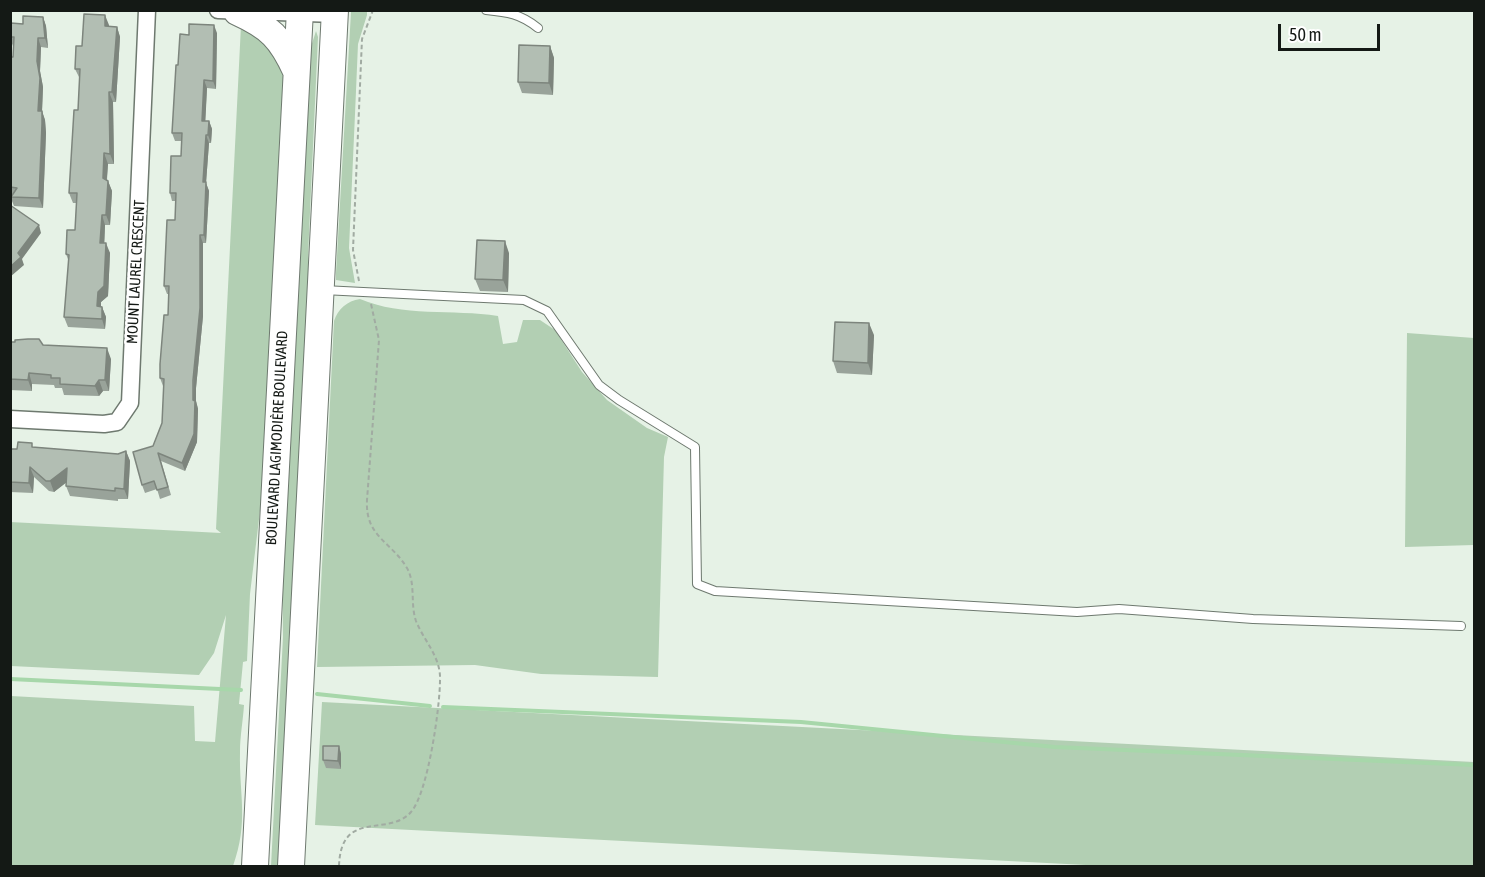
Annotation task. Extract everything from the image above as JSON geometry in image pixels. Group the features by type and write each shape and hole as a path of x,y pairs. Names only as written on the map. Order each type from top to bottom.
{"main road":[{"path":"228,11 263,24 277,37 297,72"},
{"name":"BOULEVARD LAGIMODIÈRE BOULEVARD","path":"255,867 299,11"},
{"path":"291,867 320,290 337,12"},
{"path":"240,867 256,815"}],"street":[{"name":"MOUNT LAUREL CRESCENT","path":"10,419 104,424 117,422 130,404 147,10"},
{"path":"228,11 337,12"}],"lane":[{"path":"486,10 509,12 526,18 538,28"},
{"path":"320,290 524,300 547,311 599,385 695,447 697,584 715,591 1077,612 1119,609 1253,619 1461,626"}],"path":[{"path":"339,867 344,845 355,831 365,826 395,822 412,811 425,781 439,690 440,667 416,621 411,575 400,558 371,527 366,510 379,340 370,304 359,284 353,250 362,39 373,10"}],"green space":[{"path":"351,12 367,12 358,44 349,248 355,283 336,280"},
{"path":"241,25 251,26 284,67 262,494 250,594 247,661 243,662 239,704 244,705 240,740 242,822 238,850 233,866 11,866 11,696 194,706 195,741 215,742 226,615 214,653 199,675 11,666 10,522 221,533 216,529"},
{"path":"316,31 318,37 308,256 311,303 284,866 271,866 283,637 282,534 309,53"},
{"path":"360,299 393,308 498,316 503,344 517,342 523,320 540,320 555,330 582,372 607,400 647,428 668,437 664,457 658,677 541,674 475,665 317,667 334,321 344,306"},
{"path":"1407,333 1474,338 1474,545 1405,547"},
{"path":"322,702 1474,762 1474,866 1105,866 315,825"}],"building":[{"path":"84,14 105,15 105,26 117,27 112,92 109,92 110,154 104,153 103,178 108,181 106,215 102,215 100,243 106,243 104,286 98,292 97,306 102,307 102,319 64,317 69,255 66,254 67,230 75,230 77,193 69,193 74,110 78,110 80,69 75,69 76,46 82,46"},
{"path":"23,16 43,17 45,38 38,38 37,61 40,78 38,111 42,111 39,198 11,197 17,188 10,187 10,57 13,57 14,37 10,37 11,23 23,24"},
{"path":"189,24 214,25 213,81 204,80 202,121 209,121 203,182 206,182 204,235 200,235 200,308 193,380 194,434 182,463 158,453 168,487 157,490 154,481 142,485 133,452 153,446 162,423 164,379 160,378 160,364 164,315 168,315 169,286 164,286 167,220 175,220 176,193 170,193 171,156 181,156 182,133 172,133 176,65 178,65 180,34 189,35"},
{"path":"519,45 550,46 549,83 518,82"},
{"path":"10,205 39,225 18,253 21,257 10,267"},
{"path":"477,240 505,241 503,280 475,279"},
{"path":"835,322 869,323 868,363 833,361"},
{"path":"39,339 43,345 107,348 105,380 99,380 95,386 60,384 60,378 29,373 28,380 10,379 10,342"},
{"path":"18,442 32,443 32,447 118,454 126,451 124,489 115,488 115,491 66,486 67,468 50,481 46,481 30,467 29,483 10,482 10,449 17,449"},
{"path":"323,746 339,746 338,761 323,760"}],"waterway":[{"path":"10,679 241,690"},
{"path":"317,694 430,706"},
{"path":"443,707 801,722 1055,747 1474,765"}]}
